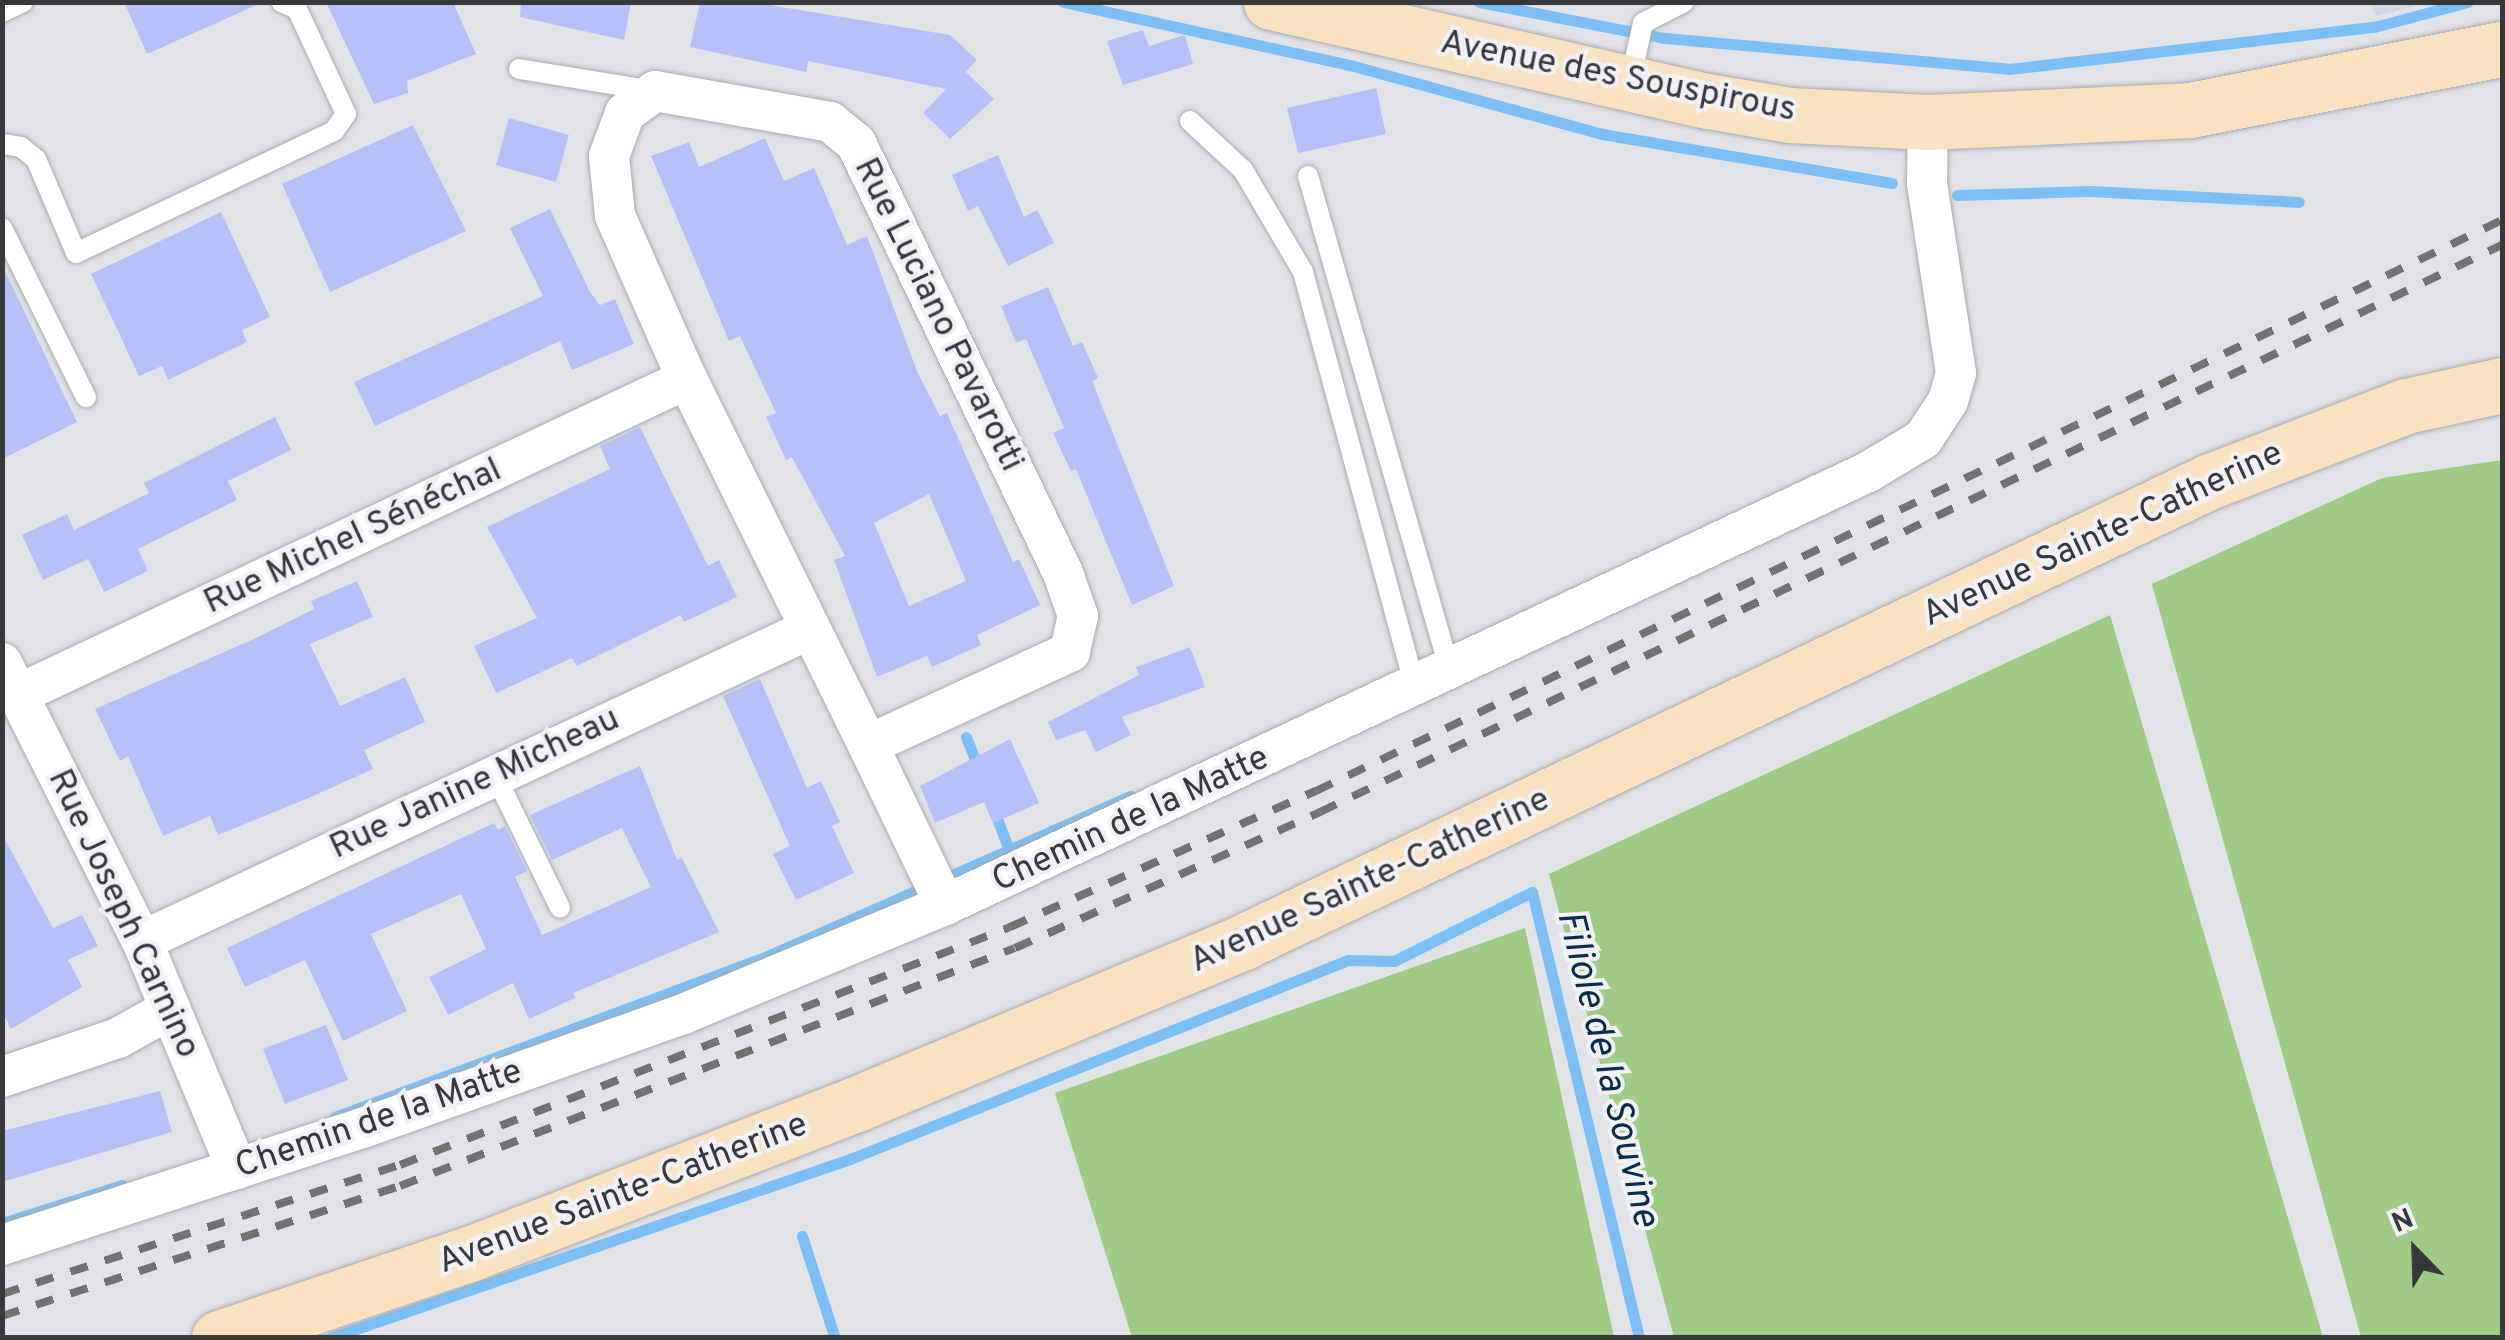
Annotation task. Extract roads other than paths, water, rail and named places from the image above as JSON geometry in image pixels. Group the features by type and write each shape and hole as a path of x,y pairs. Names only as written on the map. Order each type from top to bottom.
{"main road":[{"name":"Avenue des Souspirous","path":"1271,2 1342,11 1630,84 1790,115 1928,122 2190,110 2502,49"},
{"name":"Avenue Sainte-Catherine","path":"219,1338 472,1253 856,1104 1245,941 2208,482 2390,411 2502,385"}],"street":[{"name":"Rue Luciano Pavarotti","path":"655,92 830,122 856,143 1078,616 1070,652 868,745"},
{"path":"655,92 625,113 609,156 614,202 687,379 945,905"},
{"name":"Chemin de la Matte","path":"2,1245 682,1014 945,905 1868,472 1923,439 1948,401 1956,373 1927,183 1928,122"},
{"name":"Rue Michel Sénéchal","path":"11,678 687,379"},
{"name":"Rue Janine Micheau","path":"142,942 810,629"},
{"name":"Rue Joseph Carnino","path":"11,678 142,942 237,1168"},
{"path":"2,1078 118,1038 170,1008"}],"lane":[{"path":"2,12 23,2"},
{"path":"2,144 21,147 36,159 76,253 334,132 346,114 297,8 282,2"},
{"path":"1630,84 1643,23 1684,2"},
{"path":"519,69 655,92"},
{"path":"1190,121 1243,170 1303,272 1432,679"},
{"path":"1308,176 1432,679"},
{"path":"2,228 86,397"},
{"path":"494,774 560,908"}],"waterway":[{"path":"1063,2 1350,65 1602,134 1892,183"},
{"path":"1479,2 1665,38 2009,69 2374,27 2468,2"},
{"path":"1957,195 2090,191 2299,202"},
{"name":"Filiole de la Souvine","path":"966,737 980,772"},
{"name":"Filiole de la Souvine","path":"993,808 1009,850 1130,796"},
{"path":"335,1117 765,957 1009,850"},
{"path":"330,1338 850,1159 1348,960 1394,961 1532,892 1639,1338"},
{"path":"2,1223 122,1185"},
{"path":"802,1236 835,1338"}],"railway":[{"path":"2,1294 400,1165 1010,927 1316,791 2502,220"},
{"path":"2,1316 400,1186 1015,948 1320,812 2502,245"}]}
